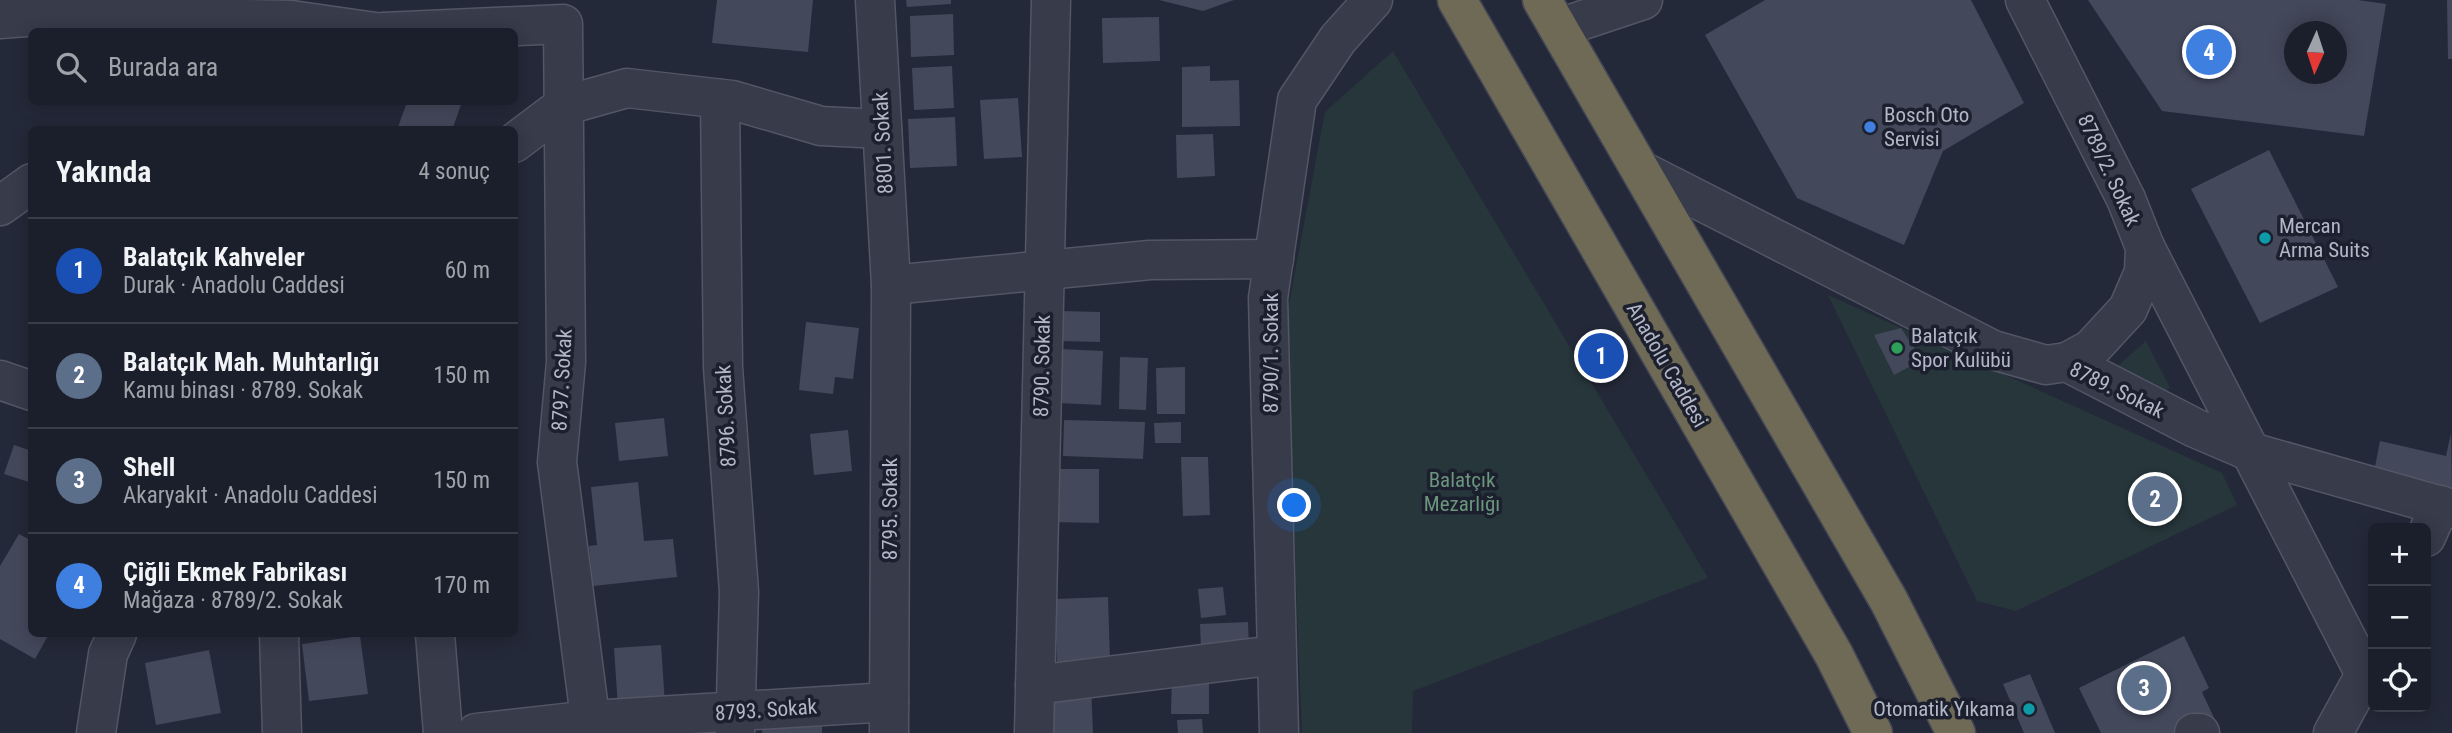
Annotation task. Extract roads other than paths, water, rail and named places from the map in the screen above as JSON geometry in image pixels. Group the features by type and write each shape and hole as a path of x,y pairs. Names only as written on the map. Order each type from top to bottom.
{"highway":[{"name":"Anadolu Caddesi","path":"1457,0 1835,655 1873,733"},
{"path":"1550,14 1644,172 1889,601 1959,731"}],"street":[{"name":"8801. Sokak","path":"876,0 891,285"},
{"name":"8790. Sokak","path":"1034,733 1051,0"},
{"name":"8790/1. Sokak","path":"1279,733 1268,298 1297,100 1338,39 1373,0"},
{"path":"1550,14 1643,0"},
{"name":"8789/2. Sokak","path":"2025,0 2126,199 2145,247 2144,272 2129,309 2091,349 2067,362"},
{"path":"0,19 51,15 291,20 347,28"},
{"name":"8797. Sokak","path":"473,28 563,24 566,362 557,462 592,726"},
{"path":"518,141 563,106 626,88 720,99 821,126 882,129"},
{"name":"8796. Sokak","path":"720,99 723,368 739,592 734,723"},
{"name":"8789. Sokak","path":"1644,172 1993,350 2046,365 2067,362 2195,428 2251,452 2439,517"},
{"path":"0,206 28,186"},
{"path":"2145,247 2251,452 2368,664"},
{"path":"891,285 1150,260 1274,259"},
{"name":"8795. Sokak","path":"889,717 891,285"},
{"path":"0,380 28,390"},
{"path":"96,733 108,654 116,637"},
{"path":"279,637 282,733"},
{"path":"435,637 443,733"},
{"path":"1035,685 1276,655"},
{"path":"2333,733 2368,672"},
{"name":"8793. Sokak","path":"476,733 592,726 889,717"},
{"path":"2194,733 2200,733"}],"place":[{"name":"Çiğli Ekmek Fabrikası","path":"2209,52"},
{"name":"Bosch Oto Servisi","path":"1870,127"},
{"name":"Mercan Arma Suits","path":"2265,238"},
{"name":"Balatçık Spor Kulübü","path":"1897,348"},
{"name":"Balatçık Kahveler","path":"1601,356"},
{"name":"Balatçık Mah. Muhtarlığı","path":"2155,499"},
{"name":"Shell","path":"2144,688"},
{"name":"Otomatik Yıkama","path":"2029,709"}],"park label":[{"name":"Balatçık Mezarlığı","path":"1462,492"}]}
